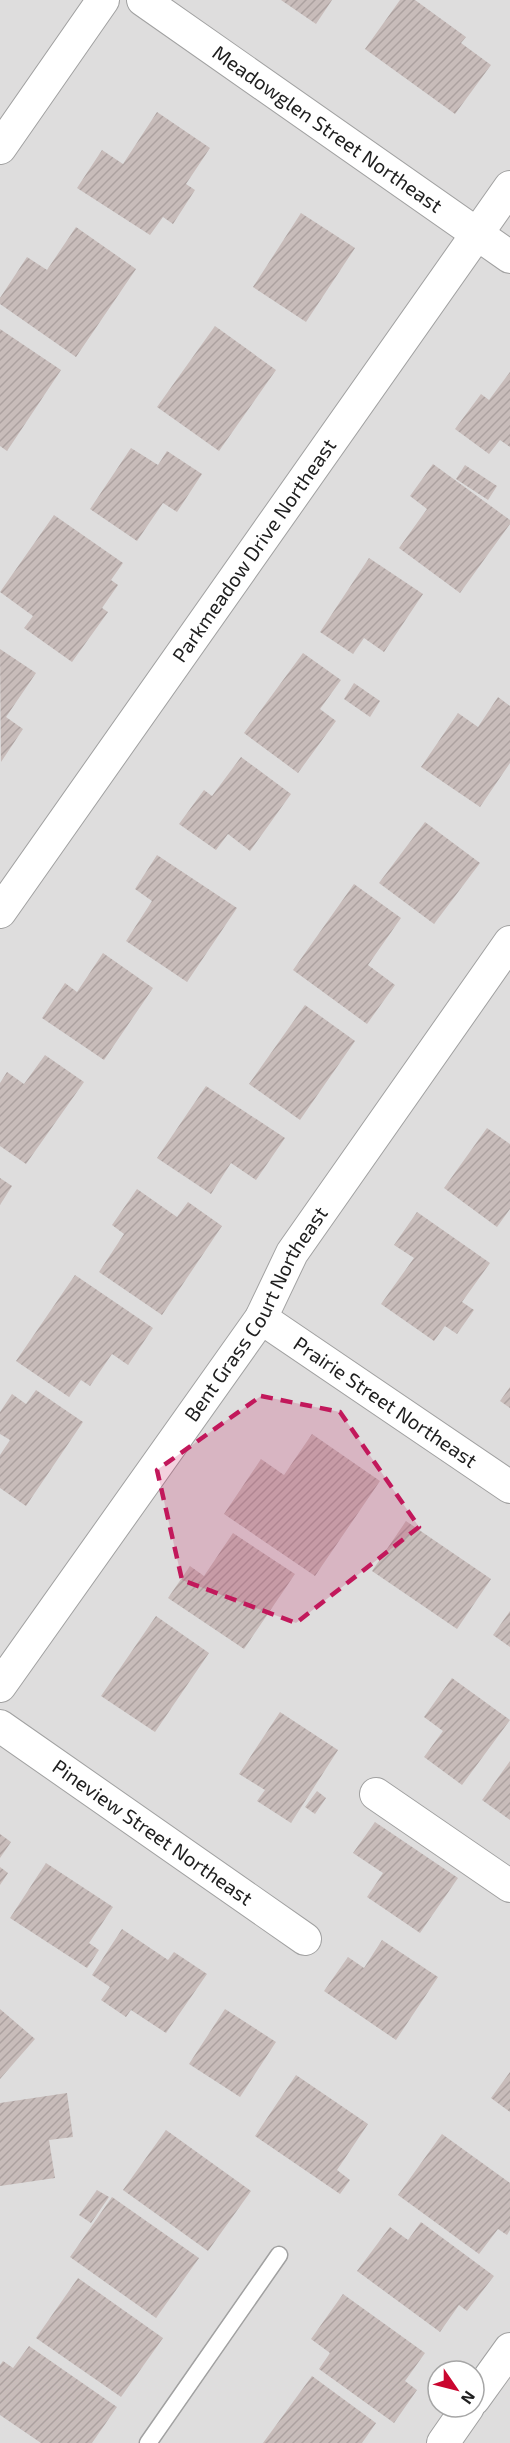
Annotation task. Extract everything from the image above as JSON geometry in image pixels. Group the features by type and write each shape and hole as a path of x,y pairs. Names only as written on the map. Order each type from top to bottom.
{"street":[{"path":"0,148 103,0"},
{"name":"Meadowglen Street Northeast","path":"143,0 510,257"},
{"name":"Parkmeadow Drive Northeast","path":"0,912 510,187"},
{"name":"Bent Grass Court Northeast","path":"0,1686 261,1318 292,1254 510,942"},
{"name":"Prairie Street Northeast","path":"261,1318 510,1487"},
{"name":"Pineview Street Northeast","path":"0,1726 305,1938"},
{"path":"376,1794 510,1886"},
{"path":"486,2382 510,2349"},
{"path":"442,2443 459,2419"}],"lane":[{"path":"148,2443 279,2255"}],"highlighted area":[{"path":"261,1396 340,1412 419,1527 296,1623 182,1580 157,1470"}],"shaded area":[{"path":"0,0 510,0 510,2443 0,2443"}],"building":[{"path":"281,0 332,0 316,24"},
{"path":"400,0 415,0 466,37 461,43 491,65 455,114 365,49"},
{"path":"157,112 210,148 186,184 195,190 173,224 163,217 150,235 77,188 102,150 123,164"},
{"path":"301,213 355,248 306,322 253,287"},
{"path":"76,227 136,269 76,357 0,304 0,298 27,257 47,270"},
{"path":"215,326 276,370 219,451 157,407"},
{"path":"0,329 61,370 7,451 0,446"},
{"path":"510,372 510,447 500,440 489,454 455,429 481,394 489,400"},
{"path":"131,448 158,465 167,451 202,474 177,512 163,503 137,541 90,509"},
{"path":"433,464 510,520 510,524 460,593 399,548 427,509 410,496"},
{"path":"465,465 497,486 488,500 456,479"},
{"path":"54,515 123,563 111,580 118,585 102,608 108,612 72,662 24,628 33,616 0,592"},
{"path":"369,558 423,594 384,652 364,638 353,654 320,632"},
{"path":"0,649 36,673 6,717 23,729 1,762"},
{"path":"303,653 341,680 320,709 336,721 298,773 244,733"},
{"path":"354,683 380,701 370,717 344,699"},
{"path":"498,697 510,706 510,763 480,807 421,767 458,713 478,727"},
{"path":"241,757 291,794 250,851 228,834 216,850 179,824 204,790 212,796"},
{"path":"425,822 480,863 434,924 379,883"},
{"path":"157,855 237,908 187,982 126,941 152,901 135,889"},
{"path":"354,884 401,918 368,965 395,985 367,1024 293,970"},
{"path":"103,953 153,988 104,1060 42,1018 65,983 77,992"},
{"path":"305,1005 355,1041 300,1120 249,1084"},
{"path":"45,1055 84,1082 26,1164 0,1146 0,1083 7,1072 24,1084"},
{"path":"206,1086 285,1138 256,1180 231,1163 211,1194 157,1158"},
{"path":"487,1128 510,1144 510,1209 497,1227 444,1188"},
{"path":"0,1178 12,1186 0,1205"},
{"path":"137,1189 177,1217 188,1202 222,1226 162,1315 99,1272 124,1234 112,1225"},
{"path":"417,1212 490,1263 462,1302 474,1310 457,1334 445,1326 434,1341 381,1304 414,1258 394,1245"},
{"path":"75,1275 153,1328 128,1365 112,1354 90,1386 81,1380 69,1397 16,1361"},
{"path":"510,1387 510,1408 500,1401"},
{"path":"36,1390 83,1422 26,1506 0,1488 0,1455 10,1440 0,1434 0,1412 12,1394 26,1404"},
{"path":"312,1434 380,1481 315,1576 224,1514 261,1459 284,1475"},
{"path":"406,1521 491,1579 457,1629 372,1571"},
{"path":"233,1533 295,1574 244,1649 168,1598 190,1566 204,1576"},
{"path":"510,1611 510,1647 493,1635"},
{"path":"156,1616 209,1653 155,1732 101,1696"},
{"path":"452,1678 510,1720 462,1785 424,1757 443,1731 424,1717"},
{"path":"280,1712 338,1750 291,1823 257,1801 265,1790 239,1774"},
{"path":"510,1761 510,1820 482,1800"},
{"path":"317,1791 326,1798 315,1814 305,1807"},
{"path":"375,1822 458,1878 420,1933 367,1897 383,1873 353,1853"},
{"path":"0,1834 11,1842 0,1858"},
{"path":"46,1863 113,1907 89,1943 99,1950 87,1968 10,1918"},
{"path":"0,1867 8,1873 0,1885"},
{"path":"122,1929 168,1960 174,1952 207,1974 166,2033 131,2010 126,2017 101,2000 110,1987 92,1975"},
{"path":"382,1940 438,1977 396,2040 324,1991 348,1957 364,1968"},
{"path":"0,2009 35,2039 0,2079"},
{"path":"225,2009 276,2042 240,2097 189,2064"},
{"path":"510,2072 510,2112 491,2098"},
{"path":"296,2075 368,2124 337,2170 350,2180 340,2194 255,2136"},
{"path":"67,2093 73,2137 49,2140 55,2178 0,2186 0,2103"},
{"path":"166,2130 251,2191 208,2251 123,2190"},
{"path":"442,2134 510,2183 510,2230 507,2235 498,2229 479,2254 398,2195"},
{"path":"97,2190 109,2197 91,2223 79,2215"},
{"path":"112,2197 199,2258 156,2318 70,2257"},
{"path":"421,2222 494,2276 467,2311 459,2305 440,2332 357,2271 390,2227 408,2240"},
{"path":"78,2278 163,2338 121,2397 36,2338"},
{"path":"343,2294 425,2353 405,2381 417,2390 394,2423 319,2369 330,2353 311,2339"},
{"path":"29,2346 117,2407 92,2443 41,2443 0,2415 0,2365 3,2361 13,2368"},
{"path":"312,2376 376,2423 362,2443 263,2443"}]}
